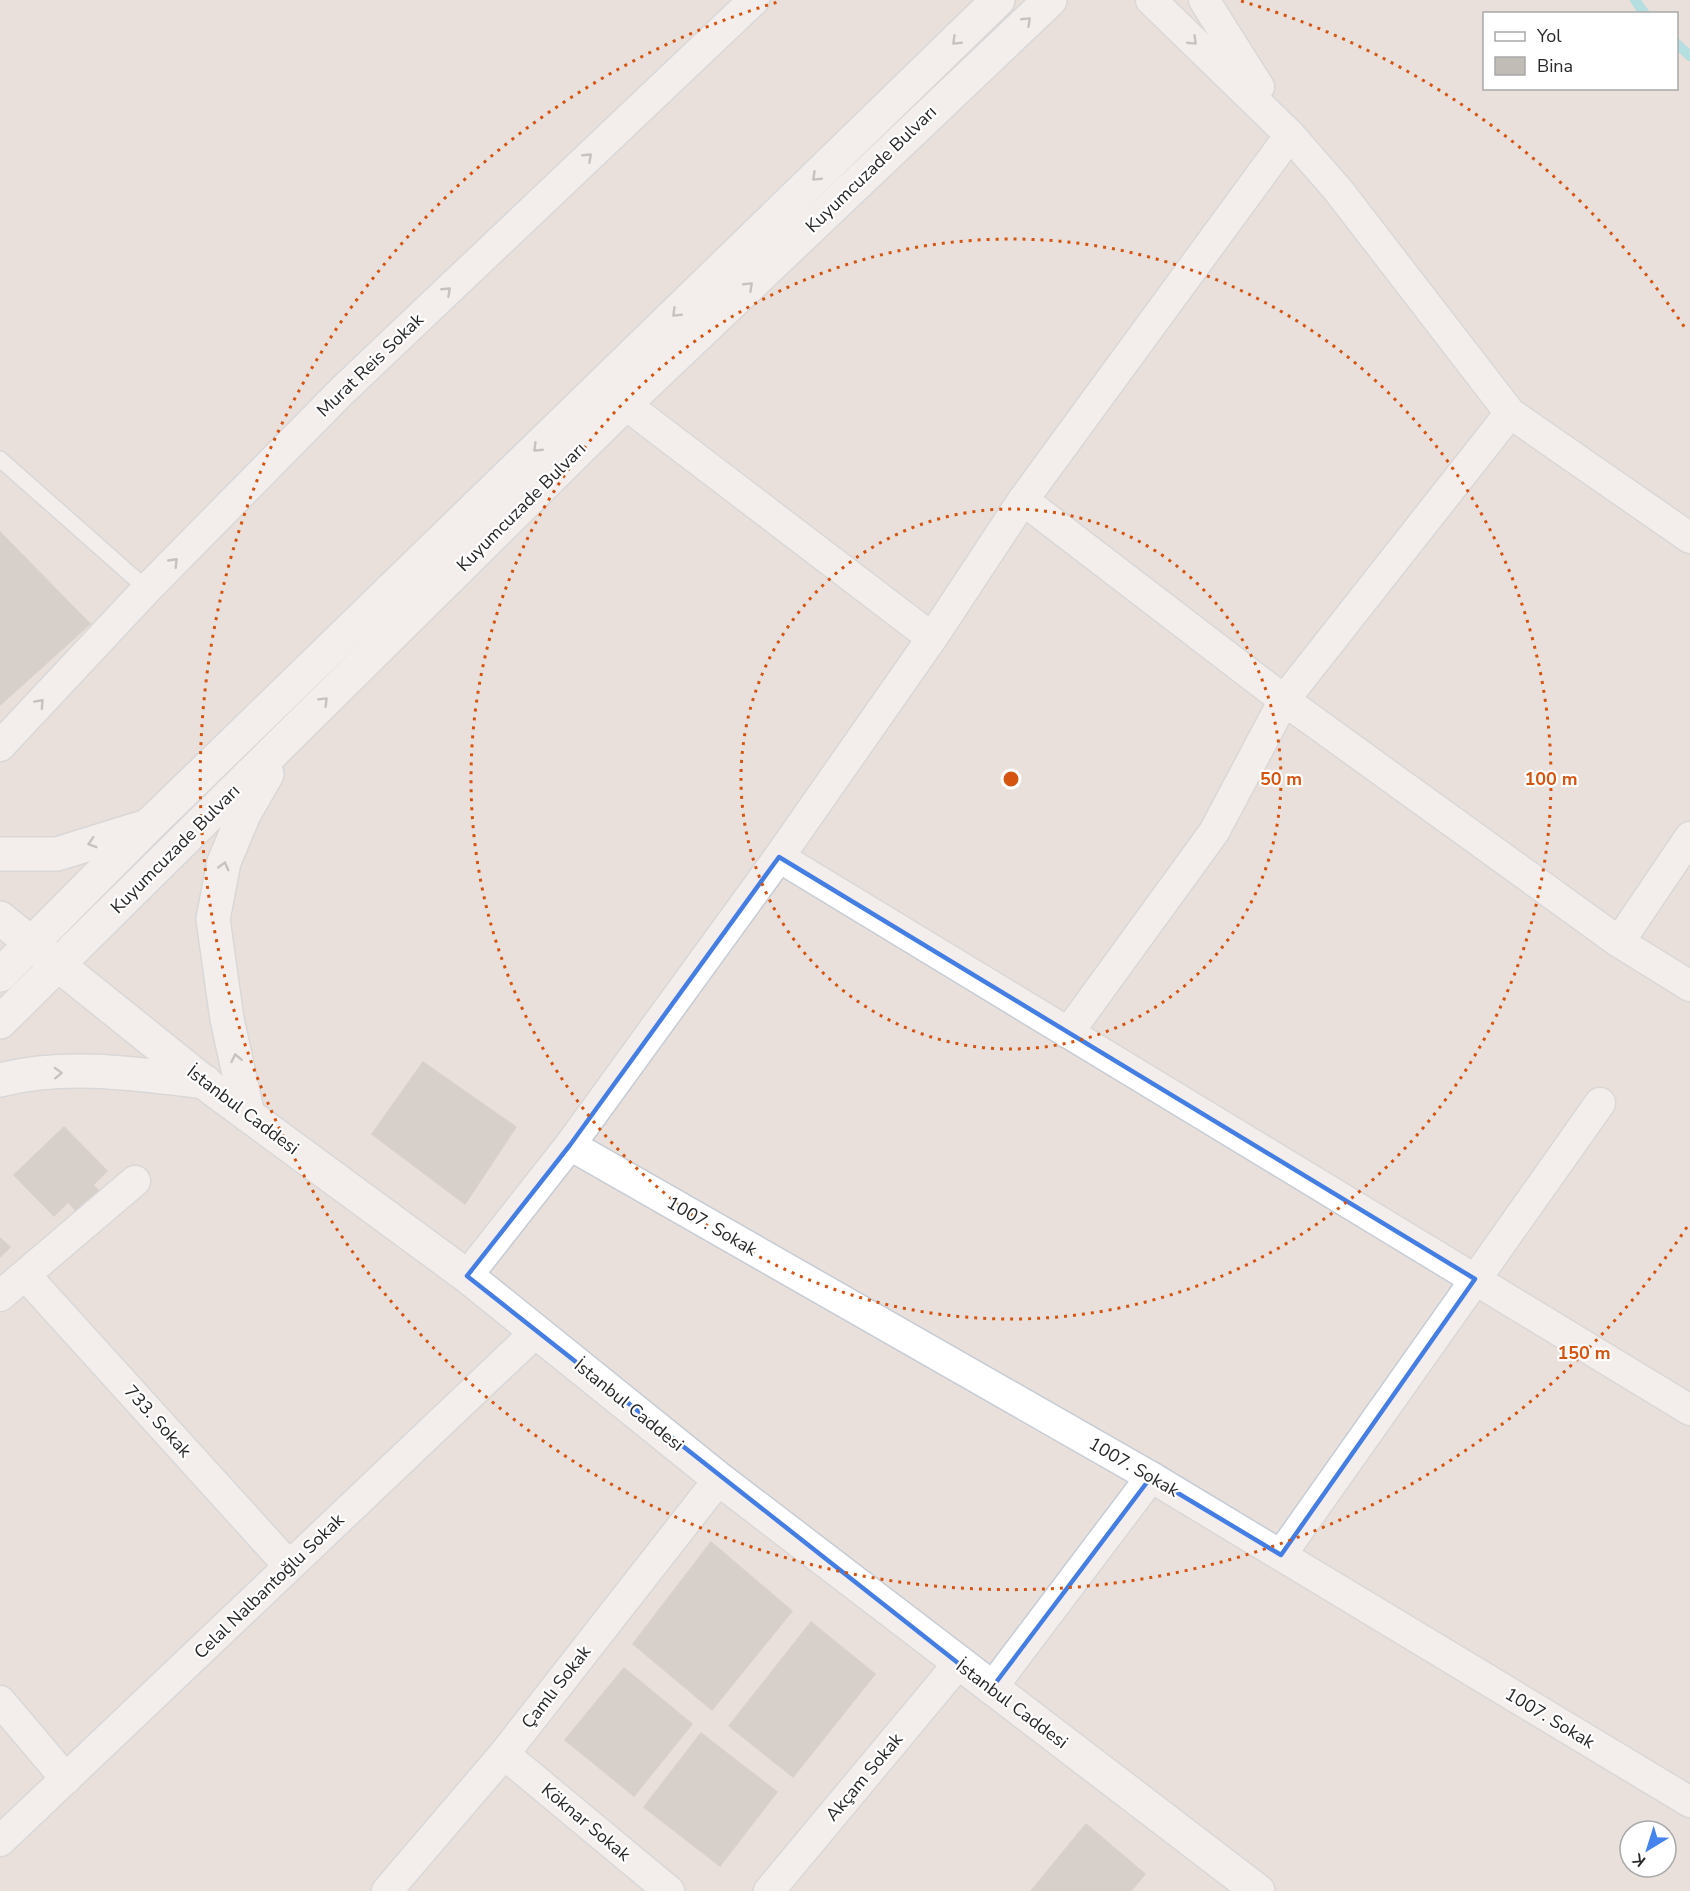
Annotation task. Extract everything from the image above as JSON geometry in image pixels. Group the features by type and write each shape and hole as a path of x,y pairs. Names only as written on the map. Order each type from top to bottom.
{"main road":[{"name":"Kuyumcuzade Bulvarı","path":"0,975 148,826 998,0"},
{"name":"Kuyumcuzade Bulvarı","path":"0,1022 625,404 1050,0"},
{"path":"248,1115 227,1019 213,919 224,862 244,814 287,738"},
{"path":"0,854 57,854 148,826"},
{"name":"İstanbul Caddesi","path":"0,918 205,1082 466,1276 719,1479 958,1664 1258,1891"},
{"path":"0,1080 25,1074 116,1071 205,1082"}],"street":[{"name":"Murat Reis Sokak","path":"0,746 147,589 342,391 754,0"},
{"path":"1150,0 1290,135 1338,190 1510,413 1690,538"},
{"path":"1204,0 1290,135"},
{"path":"466,1276 570,1145 779,857 932,638 1023,500 1290,135"},
{"path":"625,404 932,638"},
{"path":"1068,1033 1214,832 1284,700 1510,413"},
{"path":"1023,500 1284,700 1619,942 1690,986"},
{"path":"1619,942 1690,837"},
{"path":"779,857 1690,1410"},
{"path":"1281,1555 1600,1102"},
{"name":"1007. Sokak","path":"570,1145 1151,1477 1690,1802"},
{"path":"0,1296 135,1181"},
{"name":"733. Sokak","path":"26,1275 289,1566"},
{"name":"Celal Nalbantoğlu Sokak","path":"0,1841 537,1331"},
{"path":"991,1689 1151,1477"},
{"name":"Çamlı Sokak","path":"387,1891 504,1754 719,1479"},
{"name":"Akçam Sokak","path":"770,1891 958,1664"},
{"path":"0,1701 66,1779"},
{"name":"Köknar Sokak","path":"504,1754 669,1891"}],"lane":[{"path":"0,459 147,589"}],"highlighted area":[{"path":"779,857 1475,1279 1281,1555 1151,1477 991,1689 467,1276 570,1145"}],"building":[{"path":"0,532 90,624 0,705"},
{"path":"423,1062 516,1127 465,1204 372,1134"},
{"path":"64,1127 107,1171 93,1185 102,1194 81,1216 68,1202 54,1216 14,1175"},
{"path":"0,1238 10,1247 0,1257"},
{"path":"711,1542 792,1611 712,1710 633,1644"},
{"path":"811,1622 875,1674 793,1777 729,1726"},
{"path":"624,1668 692,1724 634,1796 565,1740"},
{"path":"701,1733 777,1792 720,1866 644,1807"},
{"path":"1086,1824 1145,1874 1131,1891 1031,1891"}],"waterway":[{"path":"1635,0 1644,12"},
{"path":"1678,45 1690,56"}]}
